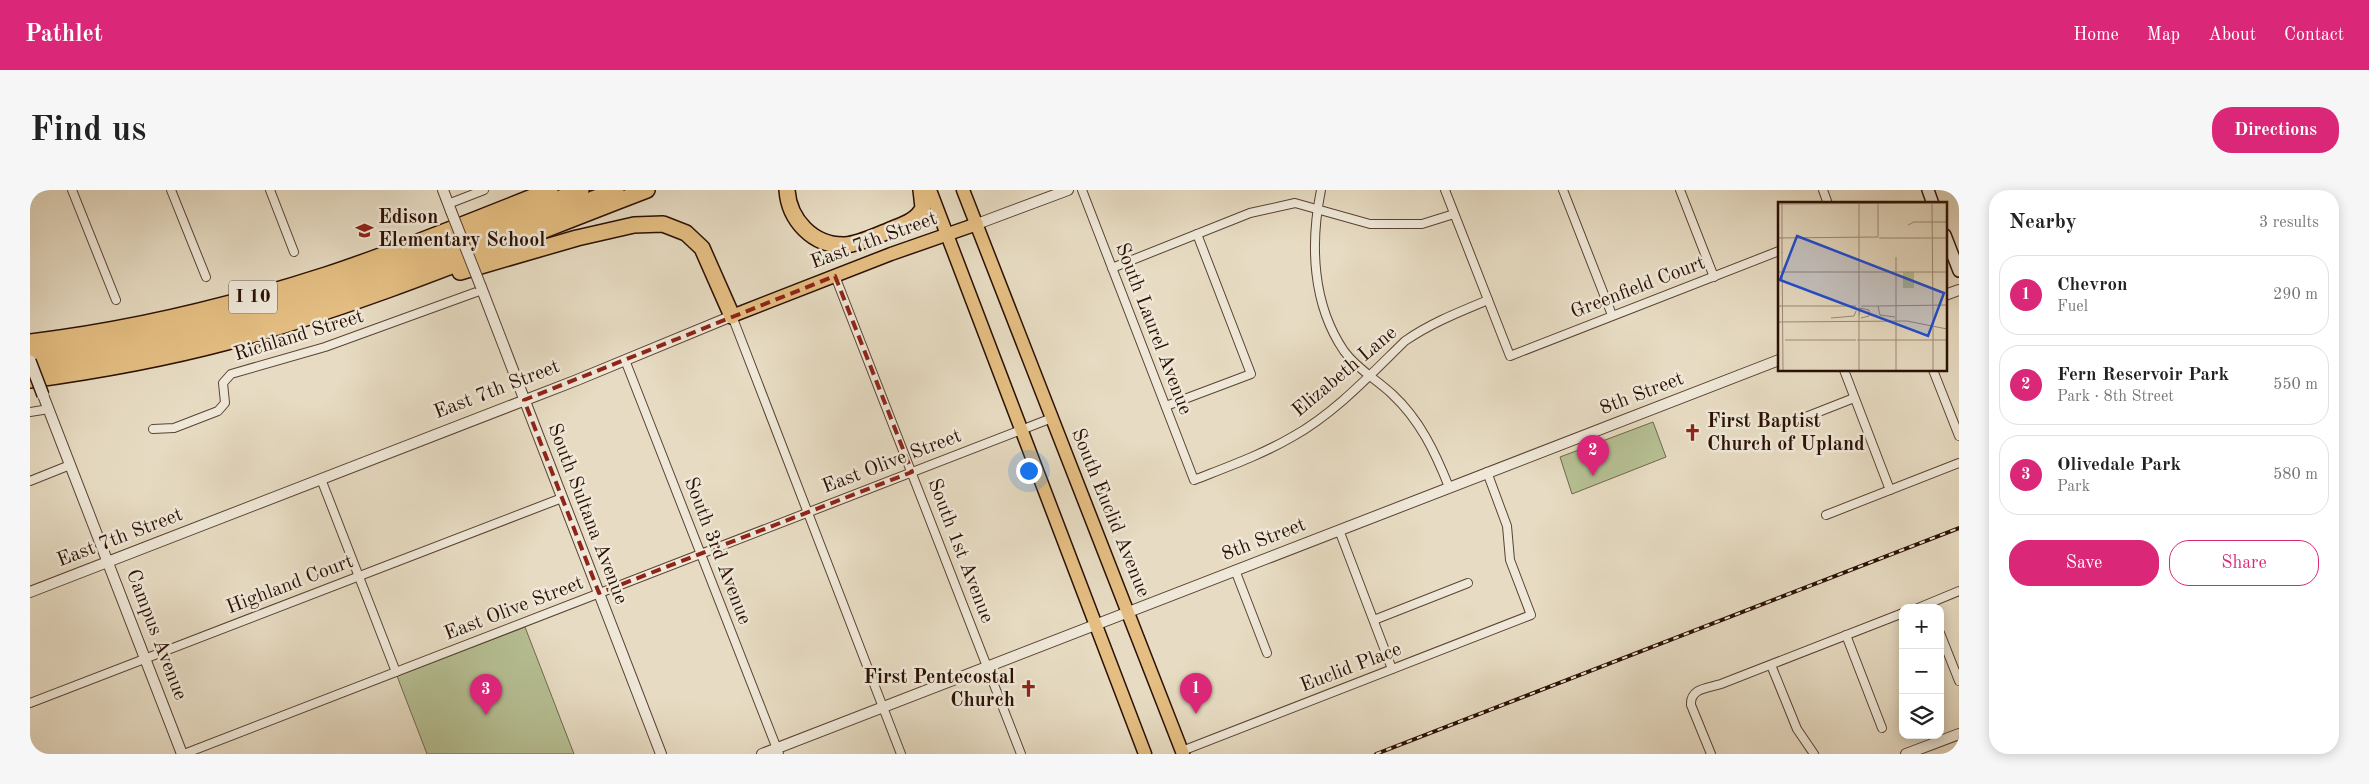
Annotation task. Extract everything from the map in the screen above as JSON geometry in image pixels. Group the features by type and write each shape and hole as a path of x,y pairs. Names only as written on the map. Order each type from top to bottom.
{"highway":[{"path":"468,222 505,199 524,190"},
{"name":"I 10","path":"30,342 150,323 261,295 344,269 550,190"},
{"path":"30,353 140,336 224,316 299,295 386,265 581,190"},
{"path":"30,366 146,348 224,330 298,309 386,278 616,190"},
{"name":"I 10","path":"30,380 97,370 196,350 277,327 379,294 648,190"},
{"path":"787,190 788,201 794,214 806,230 822,240 845,245 883,233 914,219 923,208 920,190"},
{"path":"379,294 577,238 634,225 656,223 681,230 702,248 732,316"}],"main road":[{"path":"930,190 1145,754"},
{"name":"South Euclid Avenue","path":"964,190 1182,752"},
{"path":"1928,190 1932,202"},
{"name":"East 7th Street","path":"732,316 946,234 977,224"},
{"path":"1946,238 1959,271"},
{"name":"Campus Avenue","path":"30,361 43,395"}],"street":[{"path":"72,190 116,300"},
{"path":"171,190 206,277"},
{"path":"270,190 294,252"},
{"name":"South Sultana Avenue","path":"443,190 661,754"},
{"path":"450,207 484,190"},
{"path":"977,224 1068,190"},
{"name":"South Laurel Avenue","path":"1082,190 1194,480"},
{"path":"1320,190 1314,236 1315,258 1324,308 1329,323 1345,351 1369,376 1392,394 1410,412 1434,450 1449,487"},
{"path":"1445,190 1488,300"},
{"path":"1562,190 1612,315"},
{"path":"1680,190 1714,277"},
{"path":"1823,190 1827,202"},
{"path":"1112,268 1250,213 1295,203 1370,224 1422,224 1454,214"},
{"path":"1166,406 1251,374 1197,234"},
{"name":"Greenfield Court","path":"1488,300 1510,356 1778,251"},
{"name":"South 1st Avenue","path":"835,276 1021,754"},
{"name":"Richland Street","path":"153,429 174,428 218,412 225,403 225,380 231,374 325,346 481,289"},
{"path":"1946,295 1959,290"},
{"name":"Elizabeth Lane","path":"1194,480 1262,453 1293,437 1327,414 1405,342 1420,331 1435,322 1488,300"},
{"path":"732,316 901,754"},
{"name":"East 7th Street","path":"30,592 626,360 732,316"},
{"name":"South 3rd Avenue","path":"626,360 778,751"},
{"name":"8th Street","path":"762,754 778,751 883,706 1778,360"},
{"path":"1844,371 1890,490"},
{"path":"1933,371 1959,436"},
{"name":"Campus Avenue","path":"43,395 183,754"},
{"path":"1792,422 1854,398"},
{"path":"30,412 49,409"},
{"name":"East Olive Street","path":"183,754 1052,418"},
{"path":"1826,515 1959,463"},
{"path":"30,480 70,465"},
{"name":"Euclid Place","path":"1182,752 1531,615 1510,560 1505,518 1487,472"},
{"path":"321,479 396,672"},
{"name":"Highland Court","path":"30,703 562,498"},
{"path":"1339,530 1392,669"},
{"path":"1235,570 1267,653"},
{"path":"1374,620 1468,583"},
{"path":"1933,604 1959,591"},
{"path":"1711,754 1692,711 1691,697 1699,690 1771,665 1899,615"},
{"path":"1846,635 1882,728"},
{"path":"1944,643 1959,681"},
{"path":"1771,665 1797,729 1814,754"},
{"path":"1906,754 1959,734"}],"highlighted area":[{"path":"835,276 912,472 599,593 524,400"}],"green space":[{"path":"1653,422 1666,457 1572,494 1560,457"},
{"path":"525,627 574,754 427,754 397,676"}],"railway":[{"path":"1376,754 1959,528"}],"place":[{"name":"Edison Elementary School","path":"364,230"},
{"name":"First Baptist Church of Upland","path":"1693,433"},
{"name":"Fern Reservoir Park","path":"1593,476"},
{"name":"First Pentecostal Church","path":"1029,689"},
{"name":"Chevron","path":"1196,714"},
{"name":"Olivedale Park","path":"486,715"}]}
